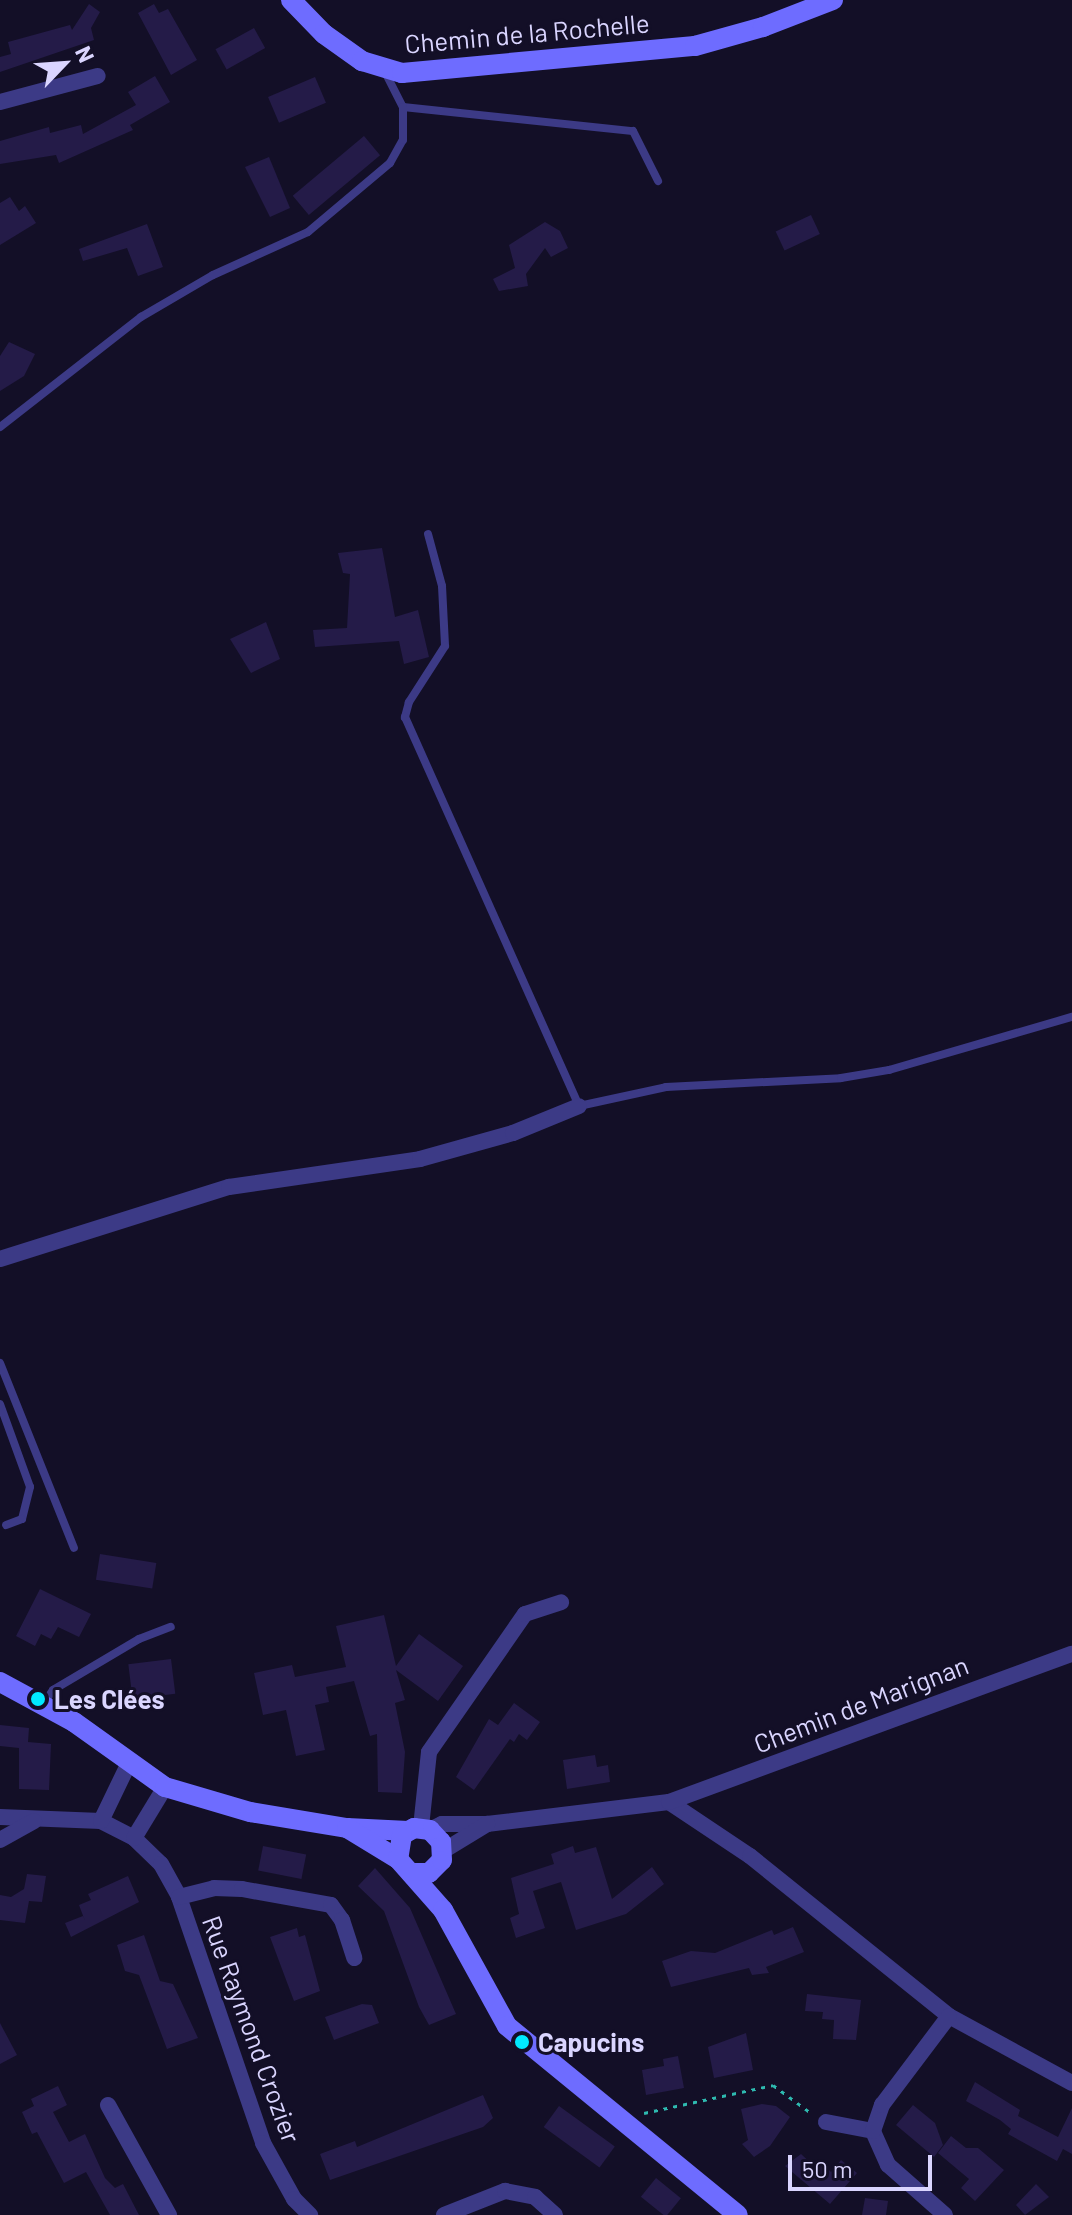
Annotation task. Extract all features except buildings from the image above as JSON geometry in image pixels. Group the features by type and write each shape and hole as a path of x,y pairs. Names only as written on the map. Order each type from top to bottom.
{"street":[{"name":"Chemin de la Rochelle","path":"291,0 337,43 362,61 402,73 695,46 763,27 833,0"},
{"path":"0,102 98,76"},
{"path":"0,1259 229,1187 420,1159 513,1133 579,1106"},
{"path":"443,1910 440,1859 420,1829 429,1752 525,1614 561,1602"},
{"name":"Chemin de Marignan","path":"420,1829 442,1824 487,1824 669,1802 1072,1654"},
{"path":"0,1682 44,1703 128,1765 165,1787 250,1812 347,1828 420,1829"},
{"path":"0,1817 101,1821 128,1765"},
{"path":"134,1838 165,1787"},
{"path":"669,1802 750,1856 949,2016 1072,2083"},
{"path":"0,1840 36,1820"},
{"name":"Rue Raymond Crozier","path":"101,1821 134,1838 161,1864 179,1897 263,2143 294,2199 310,2215"},
{"path":"404,1866 440,1859 487,1824"},
{"path":"347,1828 404,1866 443,1910 483,1988 522,2042 738,2215"},
{"path":"404,1866 398,1841 420,1829"},
{"name":"Rue Raymond Crozier","path":"179,1897 214,1888 242,1889 331,1905 342,1920 354,1958"},
{"path":"945,2215 888,2165 873,2131 882,2105 949,2016"},
{"path":"108,2105 169,2215"},
{"path":"826,2122 873,2131"},
{"path":"444,2215 505,2191 535,2197 555,2215"}],"lane":[{"path":"0,427 141,317 213,275 308,232 390,163 403,140 403,107 384,67"},
{"path":"403,107 633,131 658,181"},
{"path":"428,534 442,586 445,646 409,702 405,717 579,1106 666,1087 826,1079 889,1070 1072,1017"},
{"path":"0,1363 74,1548"},
{"path":"0,1404 30,1487 22,1519 6,1525"},
{"path":"44,1703 65,1683 139,1639 171,1627"}],"path":[{"path":"632,2128 646,2111 773,2085 826,2122"}],"place":[{"name":"Les Clées","path":"38,1699"},
{"name":"Capucins","path":"522,2042"}]}
